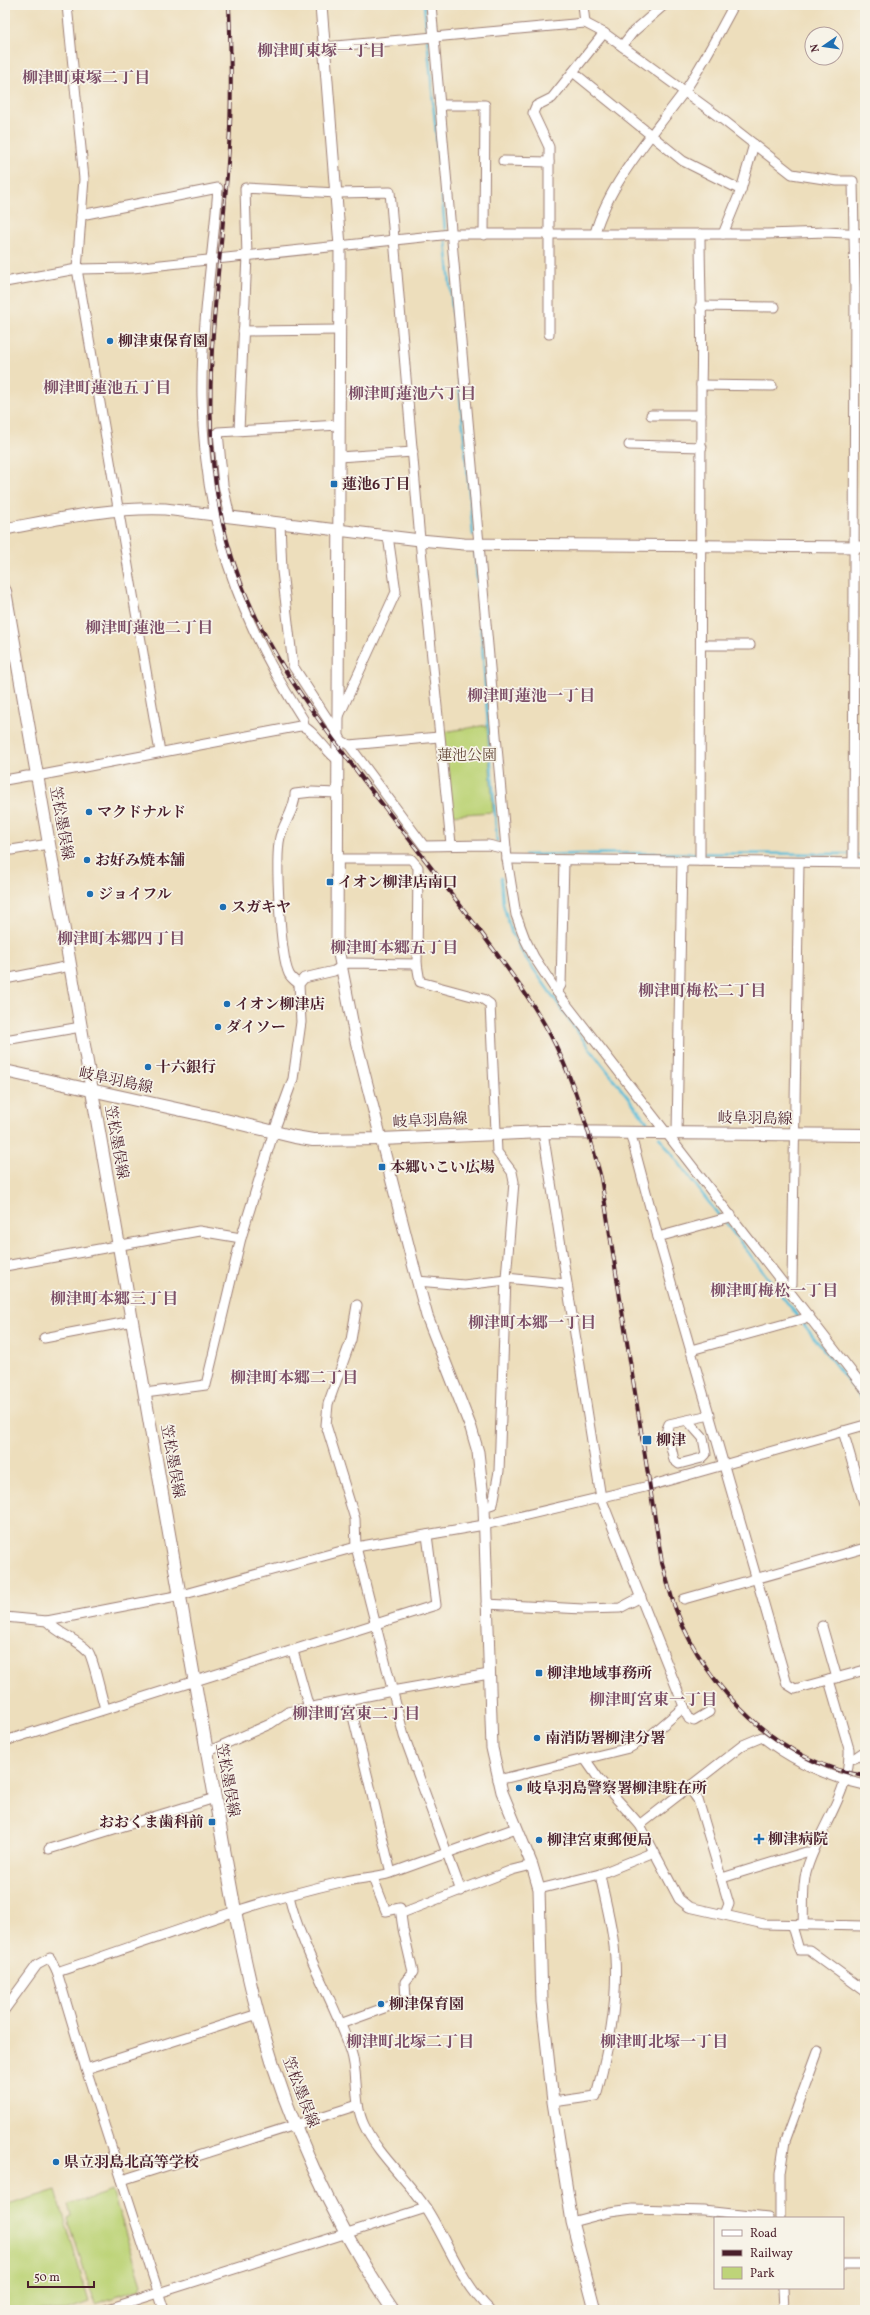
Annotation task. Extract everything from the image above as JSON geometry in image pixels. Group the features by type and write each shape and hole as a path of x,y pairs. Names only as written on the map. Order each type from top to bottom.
{"main road":[{"name":"笠松墨俣線","path":"5,590 10,648 38,776 235,1913 258,2014 274,2070 296,2126 320,2181 348,2234 393,2310"},
{"name":"岐阜羽島線","path":"5,1071 92,1092 274,1131 296,1138 313,1140 381,1139 495,1132 865,1135"}],"street":[{"path":"67,5 84,179 77,269 160,752"},
{"path":"321,5 340,246 337,944 340,967 356,1041 417,1281 428,1316 471,1428 478,1452 484,1507 486,1604 492,1748 498,1780 532,1865 539,1890 542,2002 553,2102 572,2222 595,2310"},
{"path":"431,5 507,859 516,914 525,939 534,957 557,992 673,1133 731,1215 865,1389"},
{"path":"583,5 585,23"},
{"path":"622,46 633,32 664,5"},
{"path":"595,233 598,224 620,182 651,134 684,92 734,5"},
{"path":"325,47 585,23 604,33 622,46 792,174 837,181 853,181 854,862"},
{"path":"549,334 549,162 547,139 533,113 536,106 552,98 604,33"},
{"path":"573,72 651,134 682,161 741,190"},
{"path":"440,105 485,105 484,235"},
{"path":"723,234 741,190 754,144"},
{"path":"503,161 549,162"},
{"path":"81,216 218,188 202,395 204,453 213,514 229,568 252,630 276,678 303,719 304,726 330,756 338,760"},
{"path":"239,430 246,256 245,188 337,193 390,192 420,540 451,844"},
{"path":"5,282 77,269 133,268 451,234 723,234 826,232 865,234"},
{"path":"700,234 700,306 703,338 701,385 700,862"},
{"path":"700,306 775,307"},
{"path":"243,331 340,330"},
{"path":"701,385 772,386"},
{"path":"651,415 701,416"},
{"path":"230,517 223,485 218,432 339,425"},
{"path":"629,445 702,447"},
{"path":"339,457 412,452"},
{"path":"5,529 119,509 165,508 420,540 479,544 865,547"},
{"path":"280,523 282,571 294,666 342,740 349,745 424,846 451,844 488,845 506,848"},
{"path":"338,720 396,592 388,536"},
{"path":"701,645 750,645"},
{"path":"5,780 38,776 304,726"},
{"path":"349,745 439,737"},
{"path":"300,984 288,973 282,943 279,855 280,837 295,802 295,794 312,792 337,793"},
{"path":"5,851 49,844"},
{"path":"338,859 411,859 418,867 417,964 420,982 483,999 490,1004 497,1152 512,1172 514,1182 506,1279 499,1471 493,1504 484,1507"},
{"path":"507,859 564,861 799,863 865,862"},
{"path":"557,992 562,985 564,861"},
{"path":"673,1133 682,861"},
{"path":"789,1290 792,1284 799,863"},
{"path":"145,1393 206,1385 241,1238 274,1131 293,1079 301,1022 300,984 304,978 340,967 347,963 417,964"},
{"path":"5,979 70,966"},
{"path":"5,1040 81,1027"},
{"path":"543,1132 601,1498 689,1720 694,1721 709,1712"},
{"path":"630,1132 658,1237 787,1684 795,1689 865,1670"},
{"path":"658,1237 727,1218 731,1215"},
{"path":"5,1266 199,1231 241,1238"},
{"path":"417,1281 464,1285 506,1279 566,1284"},
{"path":"357,1305 351,1340 328,1404 326,1425 355,1519 356,1547 392,1691 411,1757 461,1891"},
{"path":"691,1350 803,1319 808,1315"},
{"path":"44,1338 133,1321"},
{"path":"687,1420 703,1438 706,1454 702,1458 679,1464 674,1460 667,1429 669,1424 687,1420 710,1415"},
{"path":"5,1617 47,1621 181,1595 356,1547 484,1525 601,1498 865,1425"},
{"path":"843,1431 863,1493 865,1507"},
{"path":"5,1741 105,1708 195,1682 436,1605 427,1535"},
{"path":"684,1599 756,1580 865,1548"},
{"path":"486,1604 583,1609 620,1608 641,1597"},
{"path":"47,1621 53,1629 87,1650 93,1659 96,1680 105,1708"},
{"path":"803,1924 806,1874 813,1852 845,1781 849,1759 849,1749 822,1626"},
{"path":"293,1651 310,1708"},
{"path":"207,1752 270,1724 288,1712 392,1691 489,1674"},
{"path":"349,1700 391,1873"},
{"path":"498,1780 629,1748 650,1736 684,1707"},
{"path":"640,1825 743,1744 762,1737 790,1758 845,1781 865,1785"},
{"path":"849,1759 855,1758 865,1751"},
{"path":"585,1758 599,1779 640,1825 679,1899 689,1907 764,1924 792,1926 803,1924 865,1926"},
{"path":"689,1787 698,1800 722,1878 729,1904 725,1914"},
{"path":"49,1849 215,1798"},
{"path":"57,1972 289,1896 342,1882 373,1878 391,1873 516,1828"},
{"path":"539,1890 600,1874 654,1852"},
{"path":"722,1878 806,1852 813,1852"},
{"path":"402,1913 512,1870 532,1865"},
{"path":"553,2102 596,2096 612,2031 615,2005 616,1958 600,1874"},
{"path":"340,2024 406,2000 405,1982 413,1972 403,1929 402,1913 400,1908 386,1911 373,1878"},
{"path":"289,1896 295,1920 352,2052 358,2105 364,2125 372,2139 426,2208 458,2267 482,2302 490,2310"},
{"path":"792,1926 799,1950 809,1950 865,1991"},
{"path":"5,2009 37,1965 50,1958 57,1972 86,2069 164,2310"},
{"path":"86,2069 258,2014"},
{"path":"780,2217 780,2173 785,2141 818,2052"},
{"path":"122,2180 296,2126 358,2105"},
{"path":"105,2310 426,2208"},
{"path":"572,2222 610,2212 633,2209 704,2211 759,2217"},
{"path":"844,2265 865,2265"},
{"path":"783,2289 784,2310"}],"green space":[{"name":"蓮池公園","path":"487,725 493,812 451,815 443,732"},
{"path":"56,2190 89,2302 67,2310 5,2310 5,2206"},
{"path":"112,2191 142,2284 140,2289 95,2304 68,2219 72,2217 69,2205"}],"waterway":[{"path":"424,5 445,230"},
{"path":"446,241 473,535"},
{"path":"475,553 497,841"},
{"path":"525,855 638,853 850,854"},
{"path":"855,855 865,855"},
{"path":"501,878 503,904 511,931 523,954 587,1045 652,1128"},
{"path":"659,1137 720,1217"},
{"path":"724,1221 799,1318"},
{"path":"802,1322 865,1403"}],"railway":[{"path":"229,5 231,76 230,129 211,362 211,417 214,470 223,523 238,575 262,630 292,681 344,754 510,972 538,1014 563,1060 592,1144 601,1178 662,1563 676,1610 689,1639 727,1694 750,1718 776,1739 804,1756 833,1768 865,1776"}],"place":[{"name":"柳津東保育園","path":"110,341"},
{"name":"蓮池6丁目","path":"334,484"},
{"name":"マクドナルド","path":"89,812"},
{"name":"お好み焼本舗","path":"87,860"},
{"name":"イオン柳津店南口","path":"330,882"},
{"name":"ジョイフル","path":"90,894"},
{"name":"スガキヤ","path":"223,907"},
{"name":"イオン柳津店","path":"227,1004"},
{"name":"ダイソー","path":"218,1027"},
{"name":"十六銀行","path":"148,1067"},
{"name":"本郷いこい広場","path":"382,1167"},
{"name":"柳津","path":"647,1440"},
{"name":"柳津地域事務所","path":"539,1673"},
{"name":"南消防署柳津分署","path":"537,1738"},
{"name":"岐阜羽島警察署柳津駐在所","path":"519,1788"},
{"name":"おおくま歯科前","path":"212,1822"},
{"name":"柳津病院","path":"759,1839"},
{"name":"柳津宮東郵便局","path":"539,1840"},
{"name":"柳津保育園","path":"381,2004"},
{"name":"県立羽島北高等学校","path":"56,2162"}],"district":[{"name":"柳津町東塚一丁目","path":"321,50"},
{"name":"柳津町東塚二丁目","path":"86,77"},
{"name":"柳津町蓮池五丁目","path":"107,387"},
{"name":"柳津町蓮池六丁目","path":"412,393"},
{"name":"柳津町蓮池二丁目","path":"149,627"},
{"name":"柳津町蓮池一丁目","path":"531,695"},
{"name":"柳津町本郷四丁目","path":"121,938"},
{"name":"柳津町本郷五丁目","path":"394,947"},
{"name":"柳津町梅松二丁目","path":"702,990"},
{"name":"柳津町梅松一丁目","path":"774,1290"},
{"name":"柳津町本郷三丁目","path":"114,1298"},
{"name":"柳津町本郷一丁目","path":"532,1322"},
{"name":"柳津町本郷二丁目","path":"294,1377"},
{"name":"柳津町宮東一丁目","path":"653,1699"},
{"name":"柳津町宮東二丁目","path":"356,1713"},
{"name":"柳津町北塚二丁目","path":"410,2041"},
{"name":"柳津町北塚一丁目","path":"664,2041"}]}
